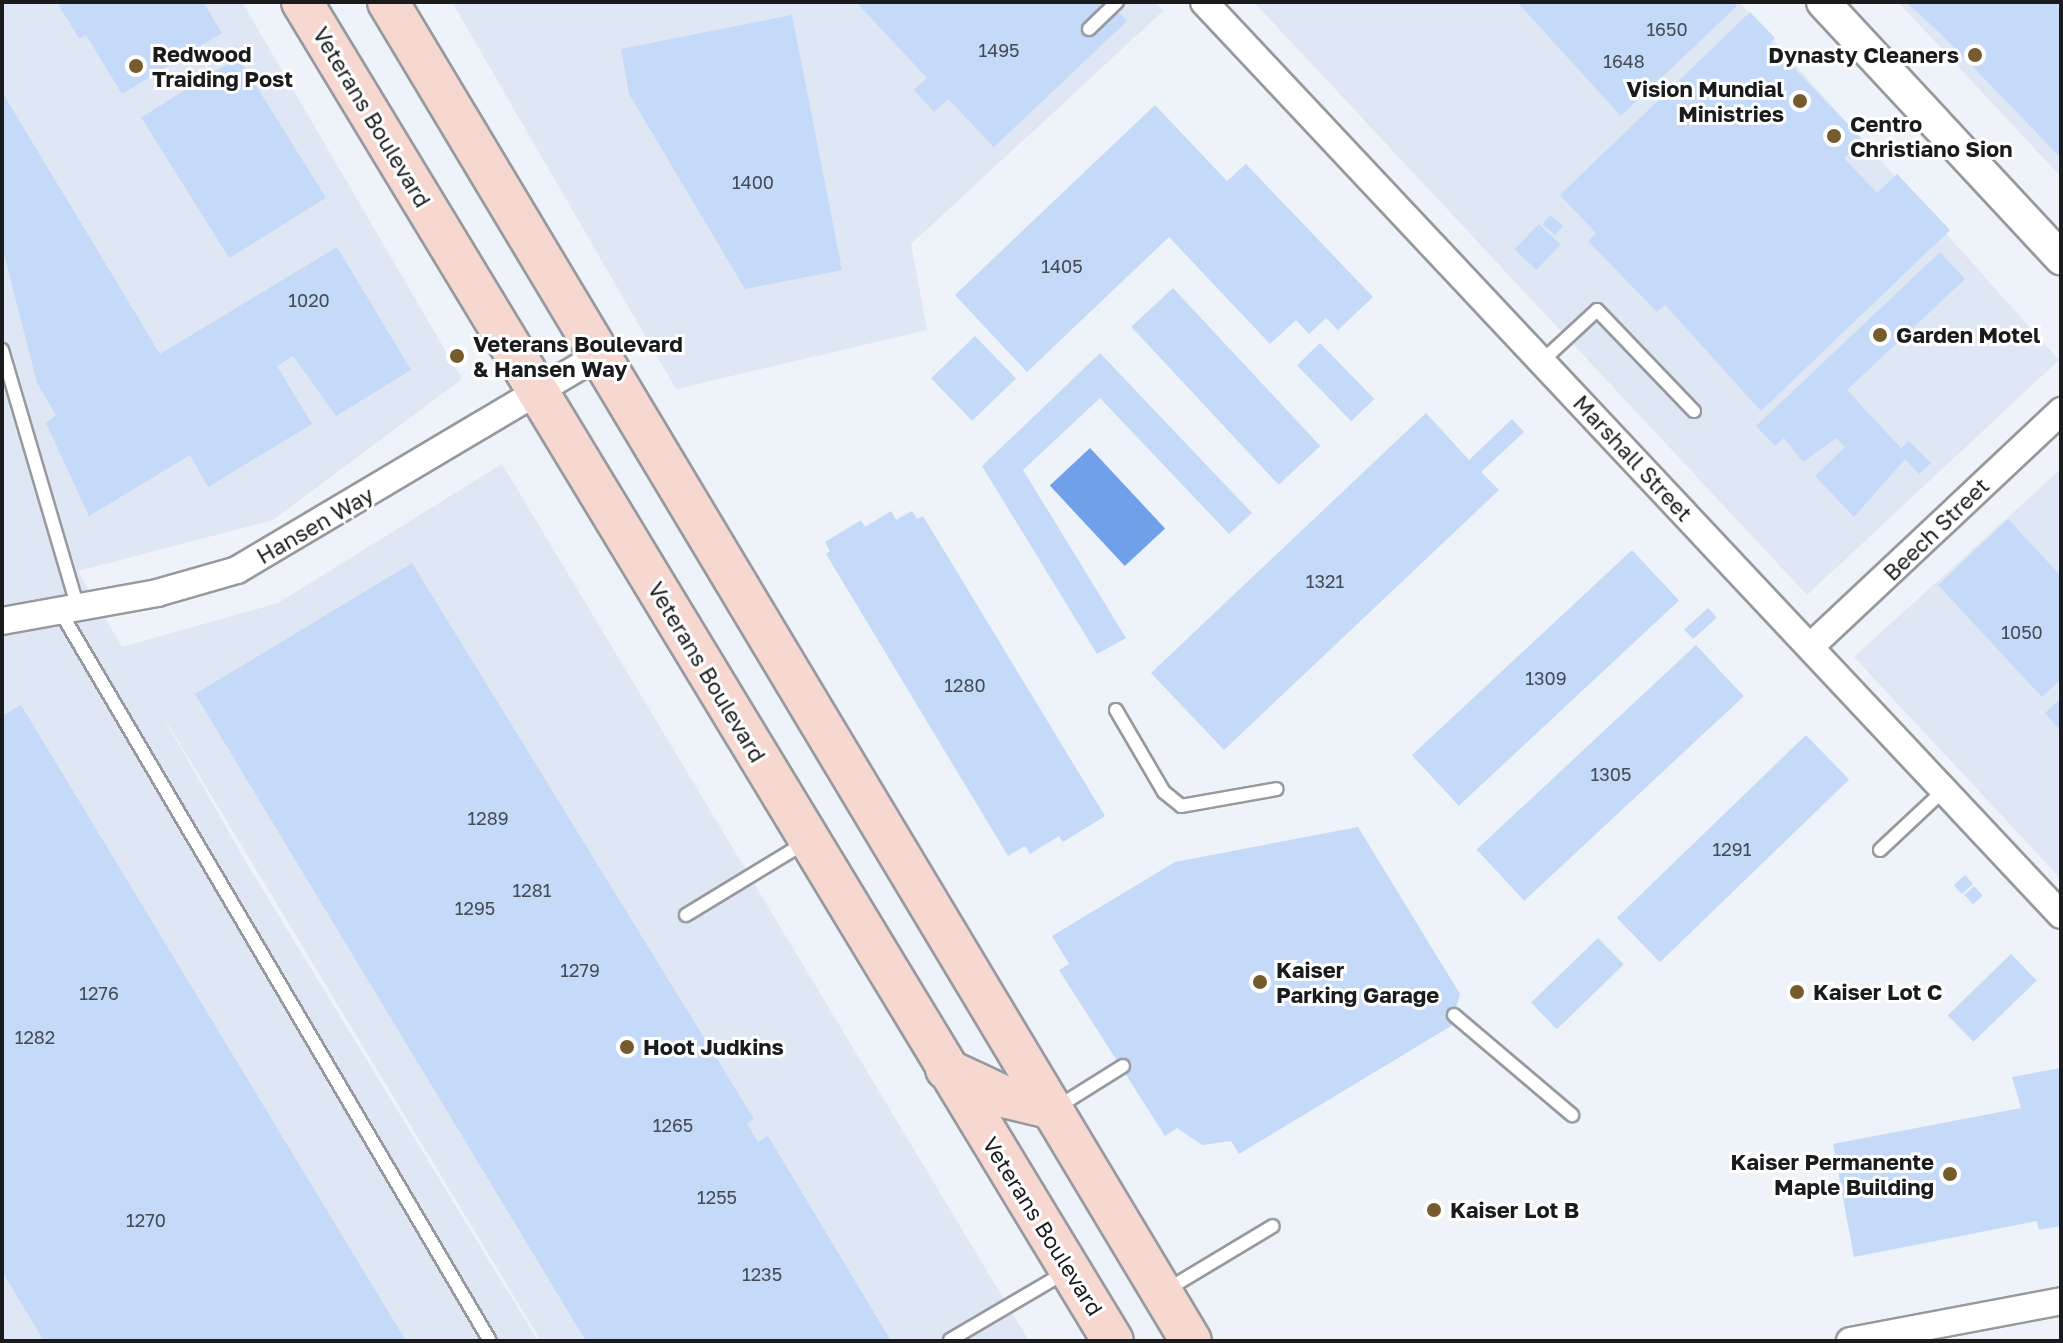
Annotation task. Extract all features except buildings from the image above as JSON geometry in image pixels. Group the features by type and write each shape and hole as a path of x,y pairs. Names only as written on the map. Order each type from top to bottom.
{"main road":[{"name":"Veterans Boulevard","path":"302,2 1113,1341"},
{"path":"388,2 1191,1341"},
{"path":"946,1069 1008,1098 1053,1109"}],"street":[{"name":"Marshall Street","path":"1204,2 1810,647 1942,792 2061,915"},
{"path":"1823,2 2061,258"},
{"name":"Hansen Way","path":"2,621 157,593 237,570 599,355"},
{"name":"Beech Street","path":"1810,647 2061,411"},
{"path":"1850,1341 2061,1301"}],"lane":[{"path":"1089,29 1117,2"},
{"path":"1542,361 1597,310 1694,411"},
{"path":"2,350 69,609 490,1341"},
{"path":"1116,710 1164,792 1181,806 1277,789"},
{"path":"1880,850 1942,792"},
{"path":"686,915 809,840"},
{"path":"1454,1015 1572,1115"},
{"path":"1053,1109 1123,1066"},
{"path":"1162,1293 1273,1226"},
{"path":"950,1340 1069,1270"}],"shaded area":[{"path":"2,2 242,2 462,379 273,520 78,571 122,647 278,603 502,464 1029,1341 541,1341 153,699 249,867 538,1341 2,1341"},
{"path":"452,2 1155,2 1163,11 911,244 927,330 676,389"},
{"path":"1254,2 1739,2 2059,360 1807,595"},
{"path":"1898,2 2061,2 2061,177"},
{"path":"2061,469 2061,879 1854,657"}],"water":[{"path":"1090,448 1165,528 1125,566 1050,486"}],"place":[{"name":"Dynasty Cleaners","path":"1975,55"},
{"name":"Redwood Traiding Post","path":"136,66"},
{"name":"Vision Mundial Ministries","path":"1800,101"},
{"name":"Centro Christiano Sion","path":"1834,136"},
{"name":"Garden Motel","path":"1880,335"},
{"name":"Veterans Boulevard & Hansen Way","path":"457,356"},
{"name":"Kaiser Parking Garage","path":"1260,982"},
{"name":"Kaiser Lot C","path":"1797,992"},
{"name":"Hoot Judkins","path":"627,1047"},
{"name":"Kaiser Permanente Maple Building","path":"1950,1174"},
{"name":"Kaiser Lot B","path":"1434,1210"}]}
